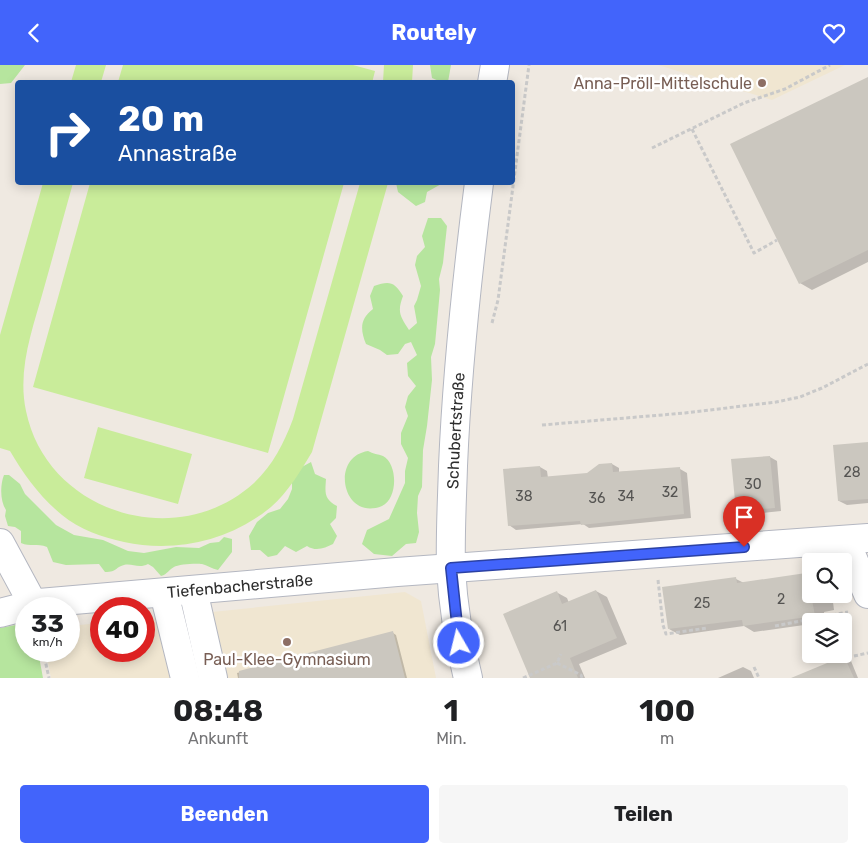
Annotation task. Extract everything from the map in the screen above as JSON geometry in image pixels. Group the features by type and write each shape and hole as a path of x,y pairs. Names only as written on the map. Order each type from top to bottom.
{"street":[{"path":"492,80 495,65"},
{"name":"Schubertstraße","path":"468,678 459,643 451,568 456,395 479,185"},
{"path":"857,539 859,603"},
{"name":"Tiefenbacherstraße","path":"80,600 451,568 857,539"},
{"path":"0,543 29,597"},
{"path":"193,590 213,678"},
{"path":"164,593 184,678"},
{"name":"Tiefenbacherstraße","path":"0,613 15,609"}],"path":[{"path":"515,171 529,65"},
{"path":"652,148 744,103 785,89 830,65"},
{"path":"692,129 754,253 777,240"},
{"path":"489,331 498,299 513,185"},
{"path":"542,425 685,413 776,402 800,397 815,391 868,364"},
{"path":"655,554 663,625 666,634 707,628"},
{"path":"775,626 859,603"},
{"path":"854,656 868,653"},
{"path":"523,678 557,663 561,654"},
{"path":"45,662 49,678"},
{"path":"557,663 581,675 582,678"},
{"path":"754,667 758,678"}],"shaded area":[{"name":"Anna-Pröll-Mittelschule","path":"658,65 845,65 772,100"},
{"name":"Paul-Klee-Gymnasium","path":"405,592 421,601 436,678 51,678 48,662 80,662 80,625 90,624 90,662 155,662 155,618"}],"green space":[{"path":"0,65 25,65 11,83 0,84"},
{"path":"76,65 106,65 102,80 72,80"},
{"path":"123,65 353,65 375,71 373,80 119,80"},
{"path":"384,65 413,65 412,80 383,80"},
{"path":"430,65 451,65 448,80 432,78"},
{"path":"42,185 72,185 31,333 25,364 23,380 26,411 39,446 60,475 87,497 119,511 154,518 189,516 223,504 261,476 282,445 293,419 359,185 387,185 312,452 283,495 271,507 255,519 220,536 182,545 143,545 108,538 84,529 62,515 33,485 10,451 0,448 0,335"},
{"path":"89,185 343,185 268,453 33,387"},
{"path":"396,185 439,185 427,192 425,202 416,206 398,192"},
{"path":"428,218 441,218 447,226 443,263 439,279 440,290 435,344 431,357 432,380 423,450 422,487 418,496 419,532 416,543 406,544 392,556 374,554 362,544 367,530 389,519 405,483 408,458 401,444 401,433 408,416 405,407 408,396 416,386 408,376 407,363 417,355 411,342 405,344 398,354 387,355 366,344 362,325 373,309 370,296 374,286 384,283 391,283 397,287 403,296 400,314 409,330 417,323 414,306 421,286 415,265 417,256 425,247 422,236"},
{"path":"98,427 192,454 178,504 84,478"},
{"path":"368,451 383,456 388,460 394,481 391,496 387,502 382,506 369,508 358,505 350,497 346,487 345,475 348,464 356,456"},
{"path":"311,462 315,474 326,479 326,495 337,506 336,518 330,524 337,536 333,544 317,549 307,546 296,552 285,546 277,555 268,557 260,550 251,550 249,536 257,522 268,513 280,509 288,499 292,489 292,476 300,468"},
{"path":"4,475 9,475 20,484 25,494 56,525 74,535 103,540 128,551 144,553 176,547 199,548 210,543 219,542 224,537 232,539 232,552 218,570 202,564 188,564 176,566 161,576 148,564 142,566 124,565 105,572 99,564 66,565 53,562 47,547 21,543 21,531 15,527 8,526 1,493"},
{"path":"15,625 15,662 40,662 43,678 0,678 0,628"}],"building":[{"path":"868,77 868,250 799,284 730,144"},
{"path":"868,442 868,499 838,501 833,445"},
{"path":"770,456 775,508 736,511 731,459"},
{"path":"612,463 613,472 680,467 684,514 581,525 580,521 508,526 503,469 540,466 541,477 587,473 599,464"},
{"path":"802,574 802,603 813,603 814,613 802,613 802,618 743,626 742,620 668,629 662,587 736,577 737,583"},
{"path":"596,590 617,638 570,658 578,678 530,678 503,614 557,591 562,604"},
{"path":"393,631 405,678 239,678 239,671"},
{"path":"827,663 847,663 854,678 791,678"}],"place":[{"name":"Anna-Pröll-Mittelschule","path":"762,83"},
{"name":"Paul-Klee-Gymnasium","path":"287,642"}],"route":[{"path":"459,643 451,568 744,547"}]}
